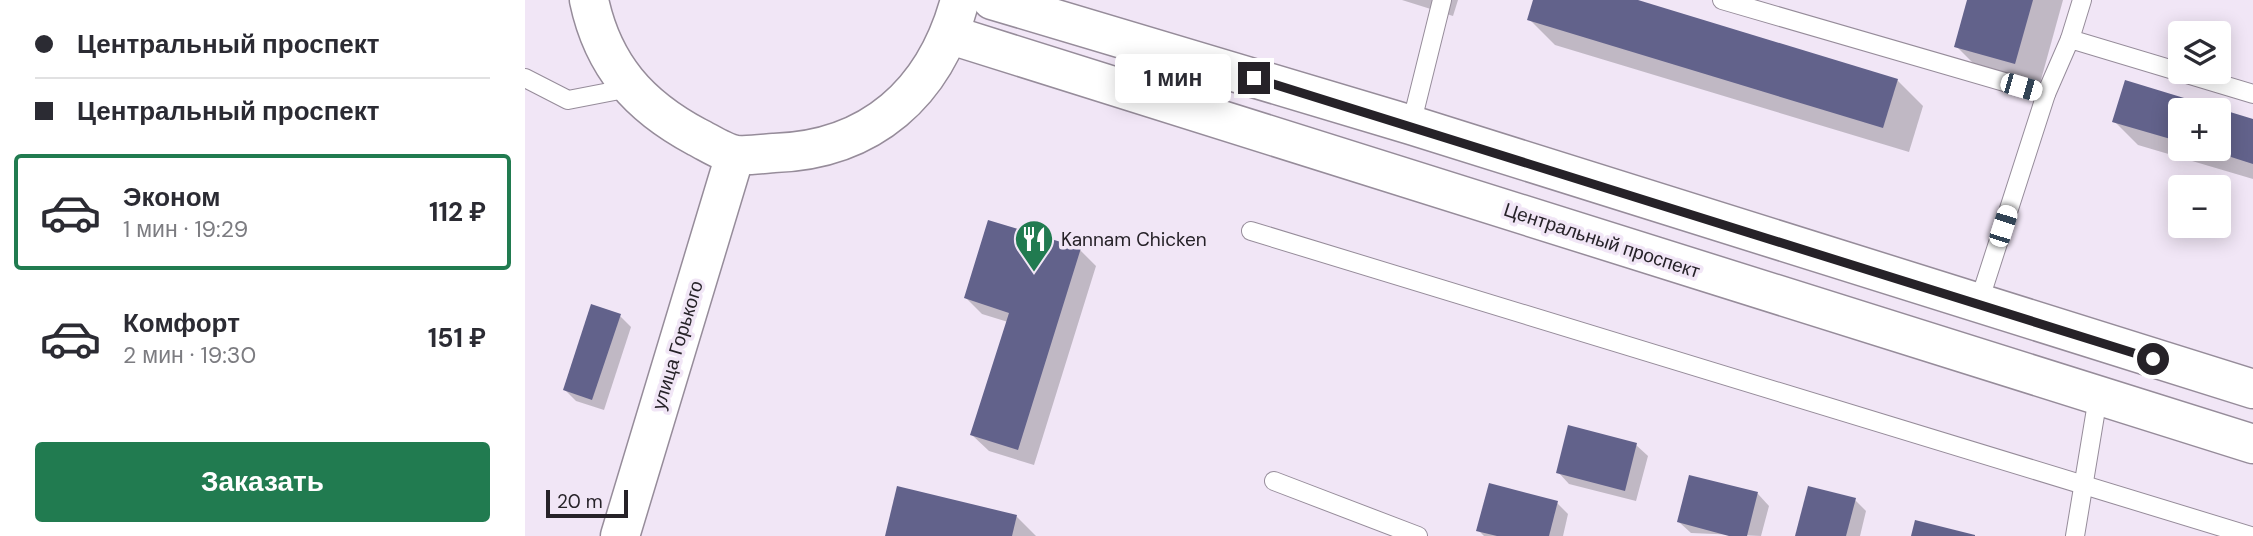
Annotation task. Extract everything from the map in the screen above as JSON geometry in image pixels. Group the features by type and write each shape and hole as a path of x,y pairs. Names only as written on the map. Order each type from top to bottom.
{"street":[{"path":"589,0 594,23 609,57 630,88 665,120 735,155 802,152 850,139 892,114 927,78 955,17"},
{"path":"992,0 1411,125 1978,306 2253,389"},
{"name":"Центральный проспект","path":"955,17 2098,397 2253,444"},
{"name":"улица Горького","path":"620,536 735,155"}],"lane":[{"path":"1411,125 1442,0"},
{"path":"1722,0 2046,94"},
{"path":"1978,306 2046,94 2070,39 2082,0"},
{"path":"2070,39 2253,94"},
{"path":"525,78 568,100 630,88"},
{"path":"1251,231 2251,536"},
{"path":"2075,536 2098,397"},
{"path":"1274,481 1417,536"}],"building":[{"path":"1533,0 1638,0 1898,79 1883,128 1527,20"},
{"path":"1967,0 2033,0 2015,64 1954,47"},
{"path":"2125,80 2184,98 2168,98 2168,138 2112,122"},
{"path":"2231,112 2253,119 2253,164 2231,157"},
{"path":"988,220 1081,248 1018,450 970,435 1009,313 964,298"},
{"path":"591,304 621,314 592,400 563,390"},
{"path":"1568,425 1637,443 1625,491 1556,473"},
{"path":"1689,475 1758,492 1747,536 1729,536 1677,522"},
{"path":"1489,483 1558,501 1549,536 1497,536 1476,531"},
{"path":"897,486 1017,515 1012,536 885,536"},
{"path":"1808,486 1856,498 1846,536 1795,536"},
{"path":"1915,520 1975,535 1975,536 1911,536"}],"place":[{"name":"Kannam Chicken","path":"1034,273"}],"route":[{"path":"1254,78 2153,359"}]}
